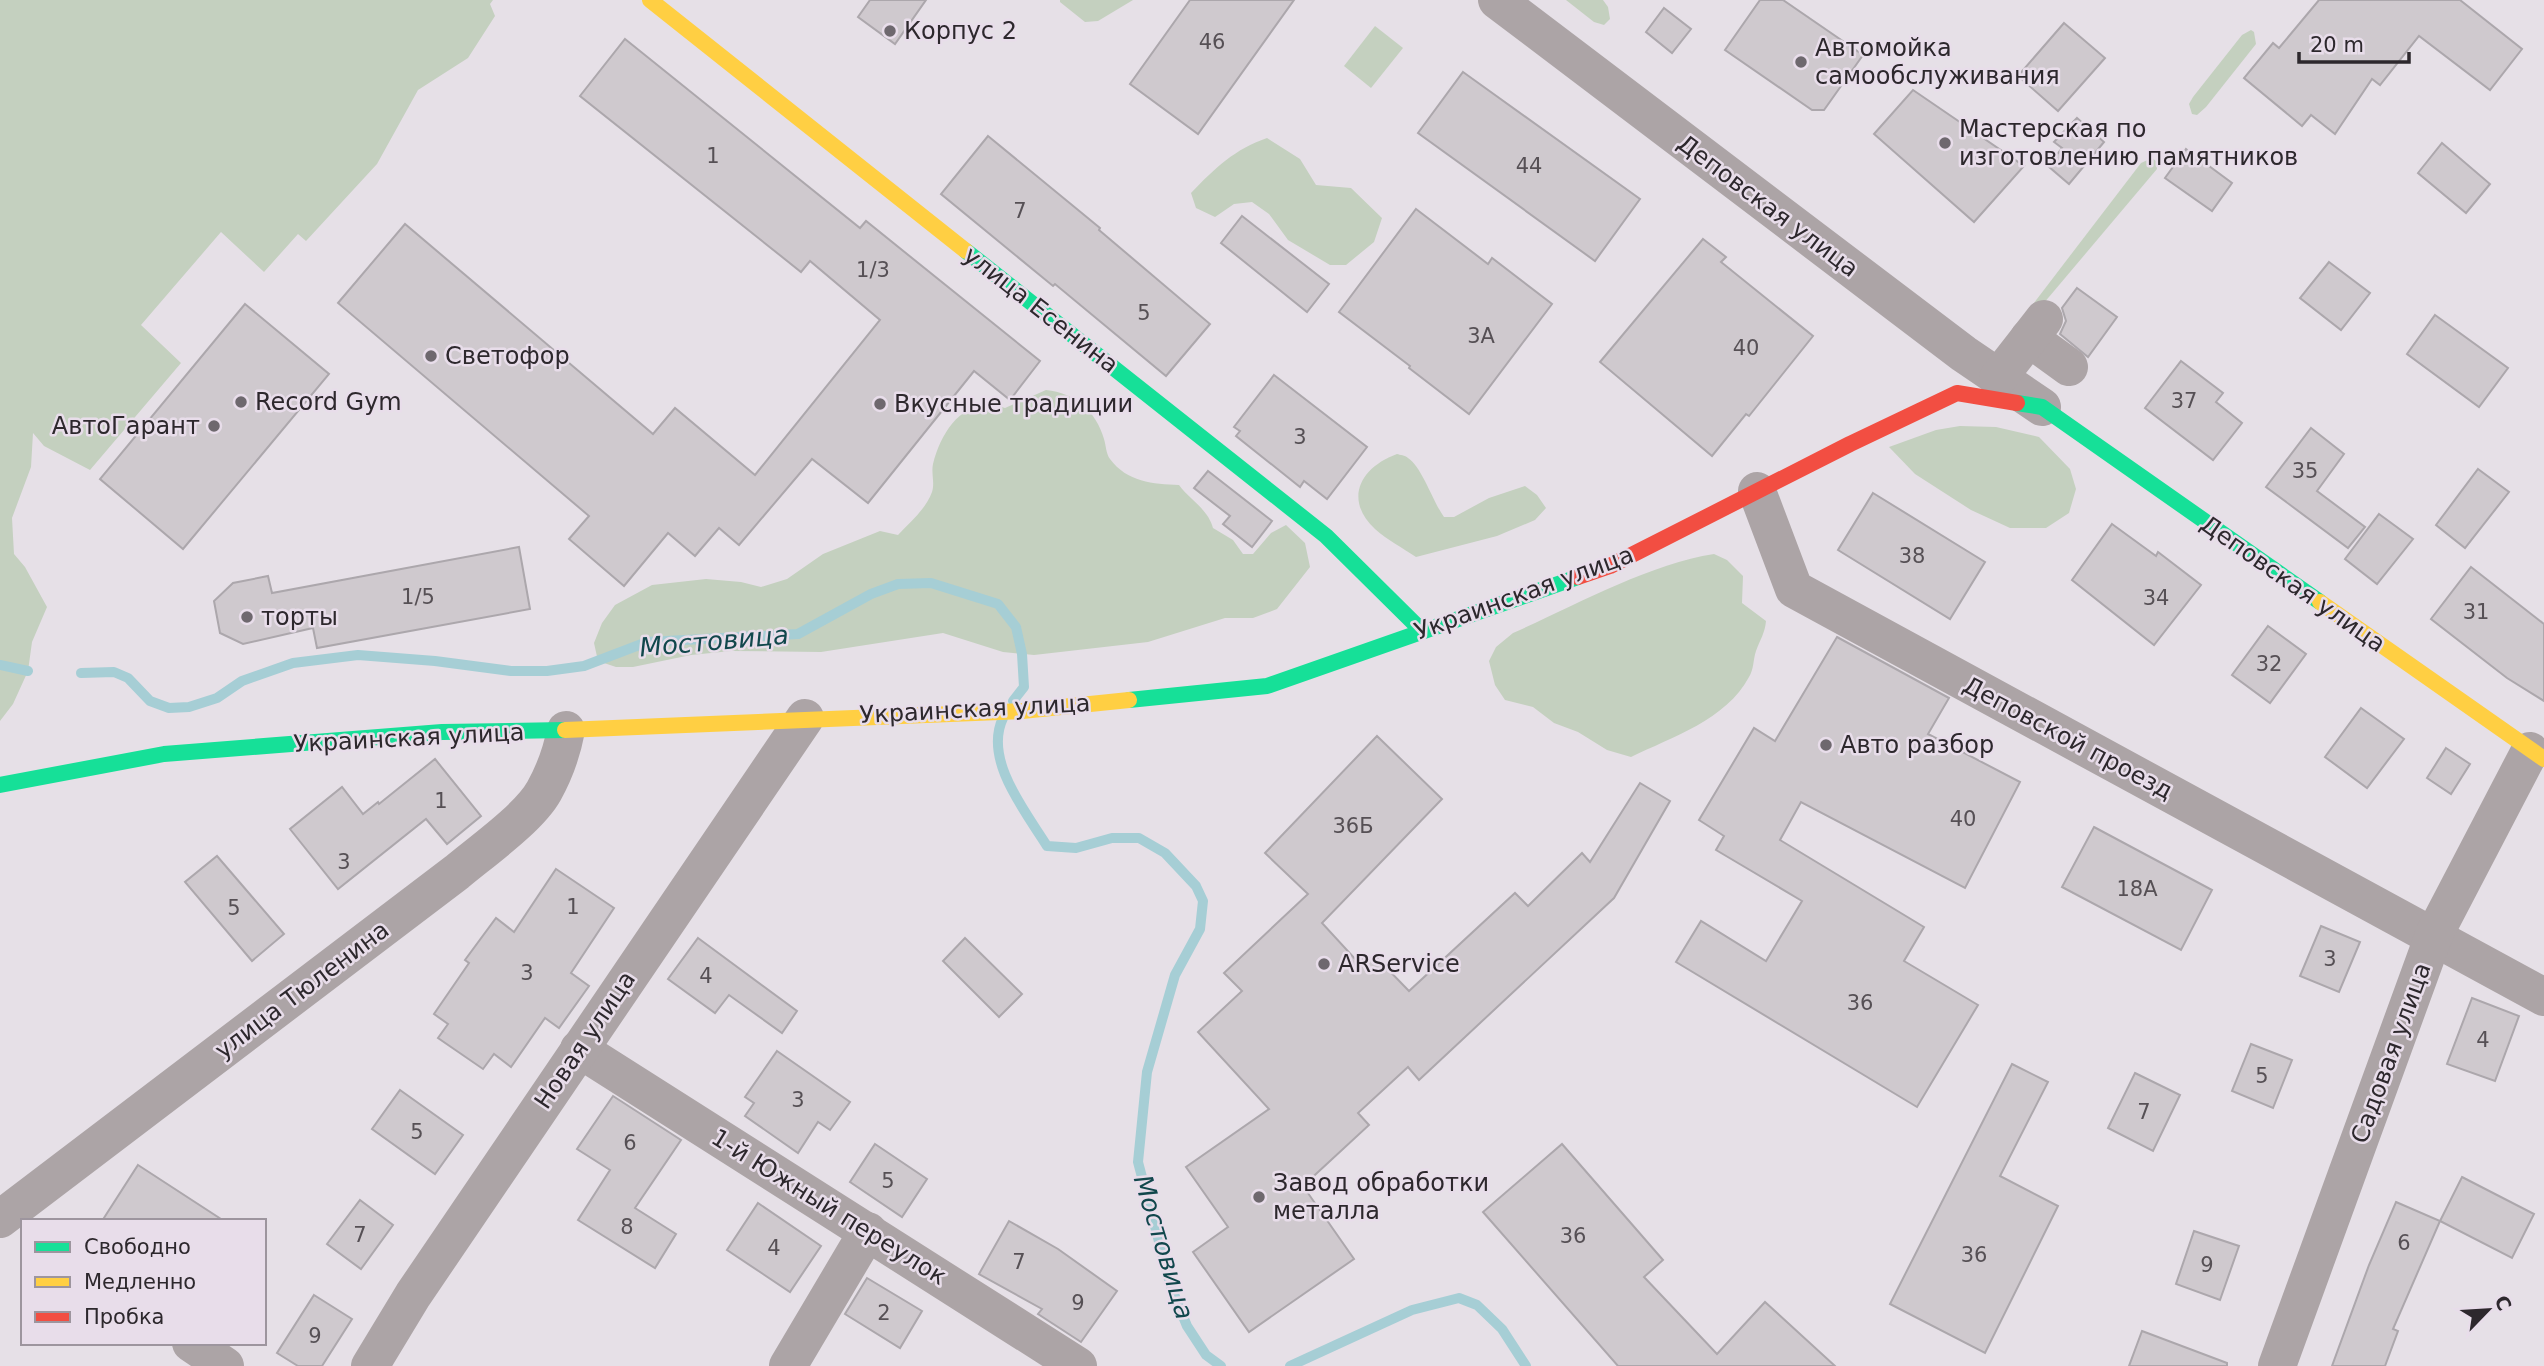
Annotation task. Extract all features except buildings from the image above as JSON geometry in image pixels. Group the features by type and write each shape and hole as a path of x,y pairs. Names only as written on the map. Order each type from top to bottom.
{"main road":[{"name":"улица Есенина","path":"650,0 1326,536 1422,631"},
{"name":"Деповская улица","path":"1898,421 1957,393 2042,407 2537,755"},
{"name":"Украинская улица","path":"0,785 164,754 442,732 566,730 1022,710 1267,686 1610,566 1898,421"}],"street":[{"name":"Деповская улица","path":"1497,0 1998,378 2042,407"},
{"path":"1998,378 2037,329 2069,367"},
{"name":"Деповской проезд","path":"1757,491 1794,589 2544,997"},
{"name":"Новая улица","path":"370,1366 413,1295 804,718"},
{"name":"улица Тюленина","path":"8,1223 457,872 513,825 544,793 566,730"},
{"name":"Садовая улица","path":"2277,1366 2434,935 2537,755"},
{"name":"1-й Южный переулок","path":"579,1049 1078,1366"},
{"path":"788,1366 868,1231"},
{"path":"194,1345 225,1366"}],"green space":[{"path":"0,0 493,0 490,4 495,16 468,58 418,90 377,164 306,241 298,234 264,272 221,232 141,325 181,363 90,470 44,446 33,433 31,467 12,518 14,554 25,567 47,607 32,642 28,671 13,704 0,721"},
{"path":"1060,0 1133,0 1098,21 1085,22"},
{"path":"1566,0 1603,0 1608,7 1610,19 1604,25 1594,22"},
{"path":"1375,26 1403,48 1371,88 1344,66"},
{"path":"2251,30 2254,32 2256,44 2206,107 2197,115 2192,114 2189,104 2193,97 2242,35"},
{"path":"1267,138 1300,159 1316,185 1351,188 1382,218 1374,242 1346,265 1330,265 1288,240 1269,214 1252,202 1234,204 1215,217 1196,208 1191,193 1200,184 1235,154"},
{"path":"2152,158 2156,161 2157,169 2038,310 2017,325 2141,163"},
{"path":"1046,390 1075,399 1090,412 1100,429 1109,457 1124,473 1141,480 1179,485 1203,510 1213,528 1233,540 1243,554 1253,554 1271,533 1286,525 1305,543 1310,567 1277,609 1253,618 1225,618 1148,642 1034,655 1003,652 943,633 821,652 731,651 691,655 633,667 616,667 598,661 594,643 602,623 615,605 652,585 706,579 761,587 787,579 823,554 880,531 898,535 926,504 933,489 933,467 937,451 949,427 957,418 978,406 1005,408"},
{"path":"1960,426 1996,427 2039,437 2070,469 2076,489 2069,513 2046,528 2010,528 1971,510 1915,474 1889,447 1936,430"},
{"path":"1397,454 1407,457 1418,469 1444,517 1454,517 1489,498 1525,486 1537,495 1546,508 1535,520 1497,536 1416,557 1375,529 1365,518 1358,496 1360,485 1374,467"},
{"path":"1714,554 1727,560 1743,576 1742,603 1766,621 1749,677 1727,705 1697,726 1631,757 1607,750 1578,732 1554,723 1533,707 1505,700 1495,685 1489,661 1496,647 1513,633 1638,576 1689,559"}],"waterway":[{"name":"Мостовица","path":"81,673 114,672 128,678 150,701 169,708 189,707 217,698 242,681 293,663 358,655 511,671 547,671 584,666 647,642 798,634 871,594 898,584 931,583 998,604 1016,627 1022,654 1024,687 1013,701"},
{"name":"Мостовица","path":"0,665 28,671"},
{"name":"Мостовица","path":"1003,718 998,734 998,751 1003,768 1019,802 1047,846 1076,848 1112,838 1139,838 1165,853 1196,886 1203,901 1200,929 1175,975 1147,1072 1138,1162 1171,1287 1187,1326 1206,1355 1221,1366"},
{"name":"Мостовица","path":"1290,1366 1412,1310 1459,1298 1477,1305 1502,1329 1526,1366"}],"traffic: fast":[{"path":"966,251 1326,536 1422,631"},
{"path":"2017,403 2042,407 2320,602"},
{"path":"1129,700 1267,686 1578,577"},
{"path":"0,785 164,754 442,732 565,730"}],"traffic: slow":[{"path":"650,0 966,251"},
{"path":"2320,602 2544,759"},
{"path":"565,730 1022,711 1129,700"}],"traffic: jam":[{"path":"1578,577 1610,566 1957,393 2017,403"}],"place":[{"name":"Корпус 2","path":"890,31"},
{"name":"Автомойка самообслуживания","path":"1801,62"},
{"name":"Мастерская по изготовлению памятников","path":"1945,143"},
{"name":"Светофор","path":"431,356"},
{"name":"Record Gym","path":"241,402"},
{"name":"Вкусные традиции","path":"880,404"},
{"name":"АвтоГарант","path":"214,426"},
{"name":"торты","path":"247,617"},
{"name":"Авто разбор","path":"1826,745"},
{"name":"ARService","path":"1324,964"},
{"name":"Завод обработки металла","path":"1259,1197"}]}
